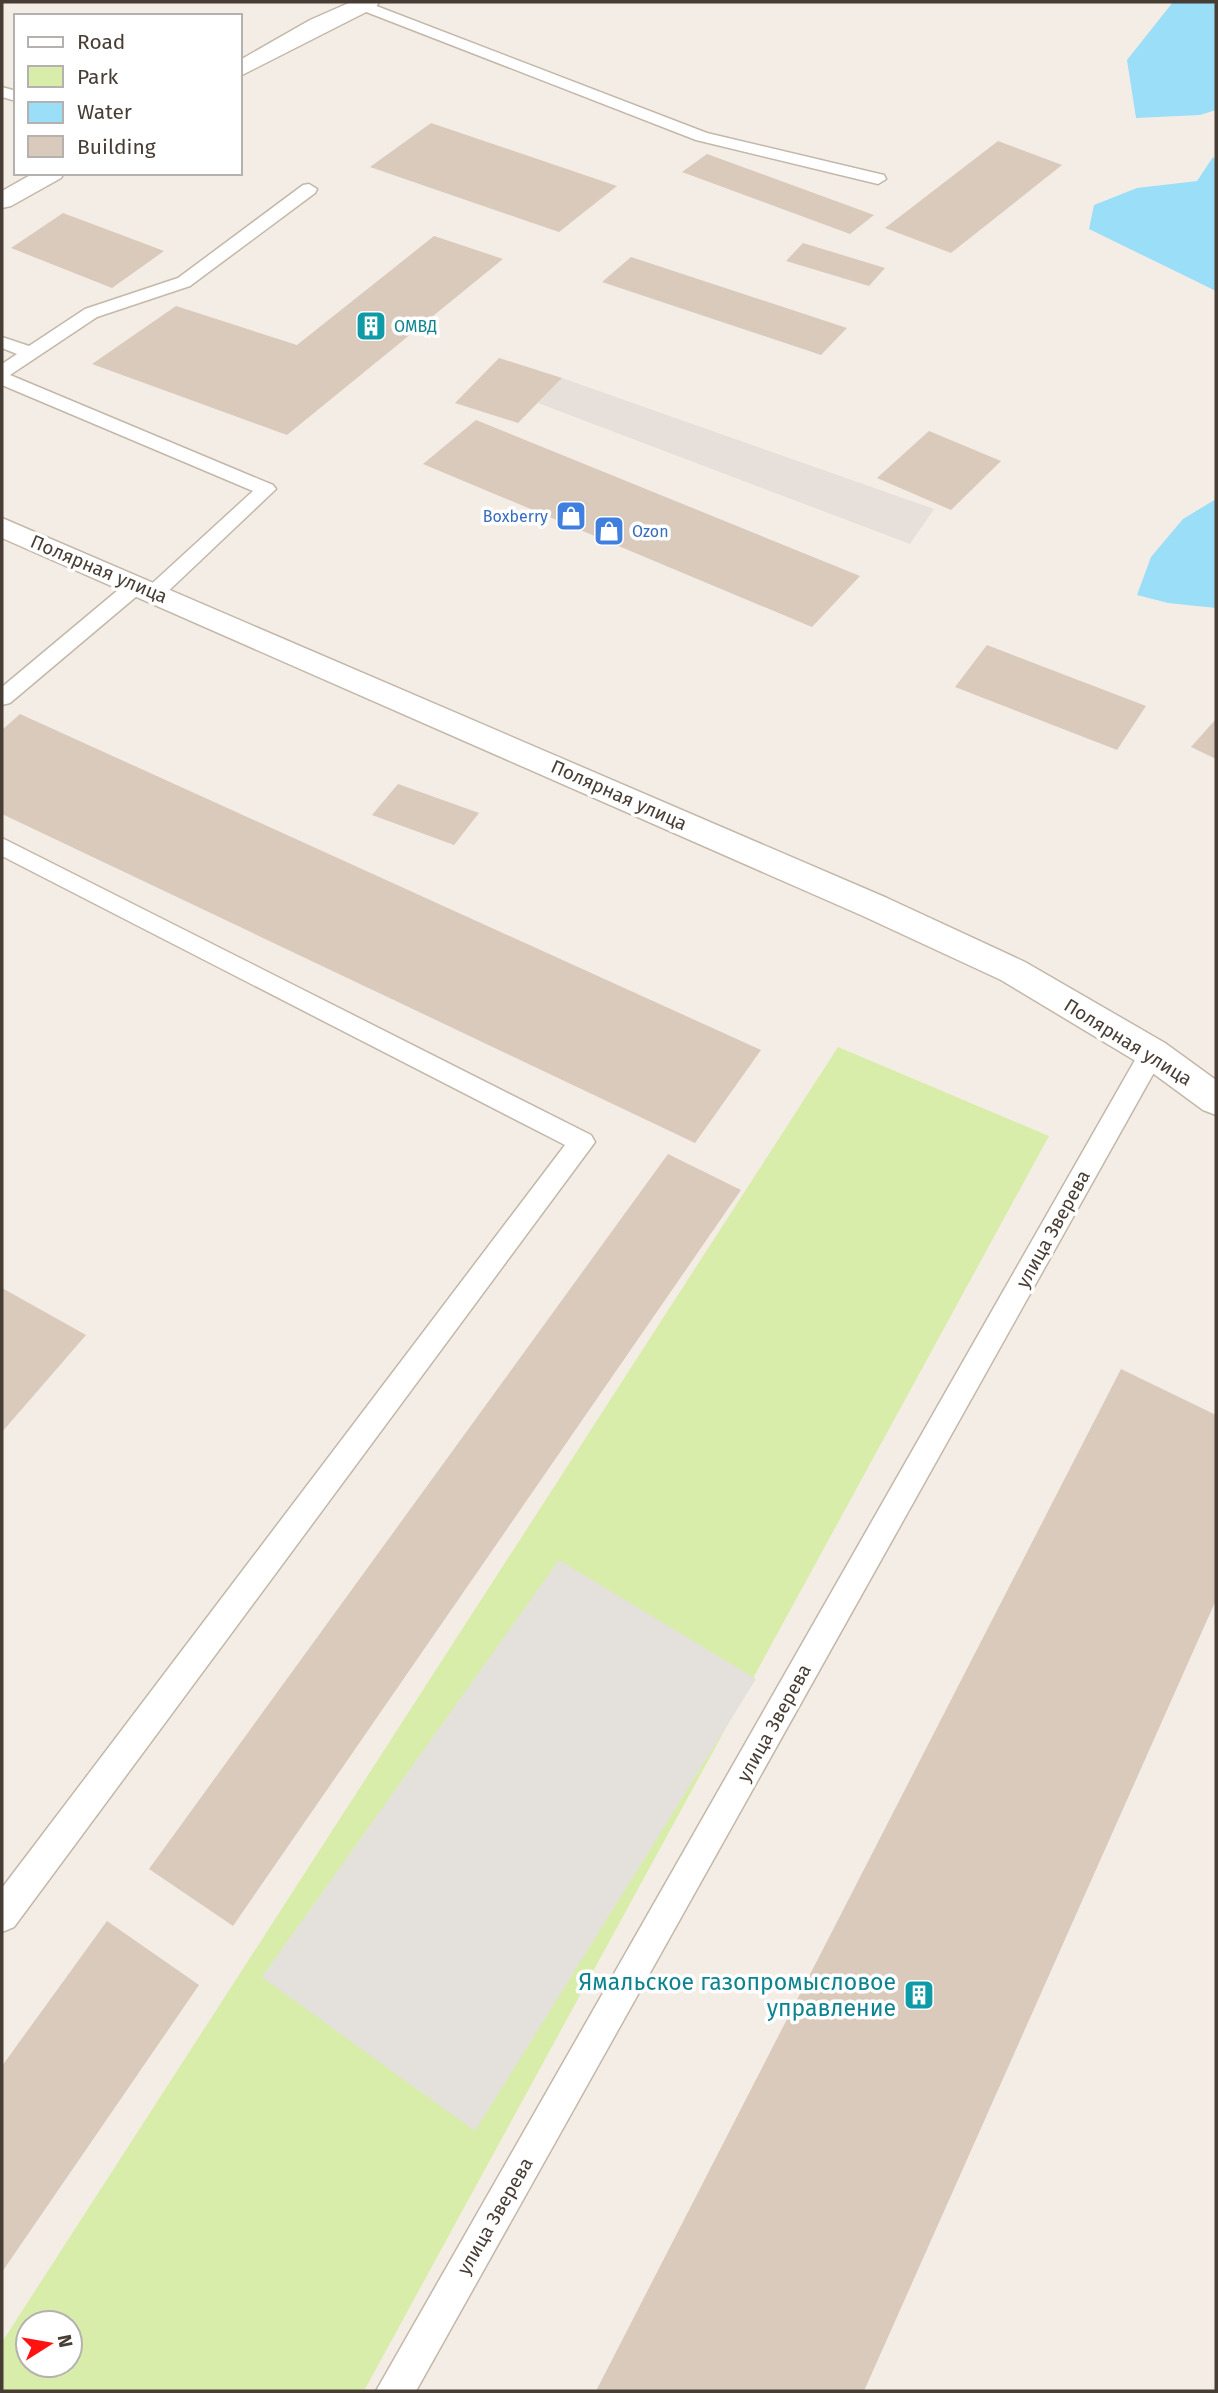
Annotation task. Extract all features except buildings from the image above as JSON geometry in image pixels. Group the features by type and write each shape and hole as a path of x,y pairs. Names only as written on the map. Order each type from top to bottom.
{"street":[{"path":"242,68 318,25 364,4"},
{"path":"2,201 48,175"},
{"name":"Полярная улица","path":"2,527 887,913 1013,971 1152,1053 1216,1100"}],"lane":[{"path":"364,4 702,137 878,179"},
{"path":"2,372 91,313 184,282 309,189"},
{"path":"2,342 31,353"},
{"path":"2,378 266,489 145,589 2,698"},
{"path":"2,846 582,1142 2,1915"},
{"name":"улица Зверева","path":"395,2391 1152,1053"}],"shaded area":[{"path":"562,378 934,509 910,544 538,403"},
{"path":"559,1560 756,1679 475,2131 262,1977"}],"green space":[{"path":"838,1047 1049,1136 364,2391 2,2391 2,2342 14,2323 14,2379 84,2379 84,2309 23,2309"}],"water":[{"path":"1173,2 1216,2 1216,110 1200,115 1136,118 1127,60"},
{"path":"1213,157 1216,160 1216,291 1089,229 1094,205 1137,188 1197,181"},
{"path":"1216,499 1216,608 1168,603 1137,595 1151,557 1183,519"}],"place":[{"name":"ОМВД","path":"371,326"},
{"name":"Boxberry","path":"571,516"},
{"name":"Ozon","path":"609,531"},
{"name":"Ямальское газопромысловое управление","path":"919,1995"}]}
